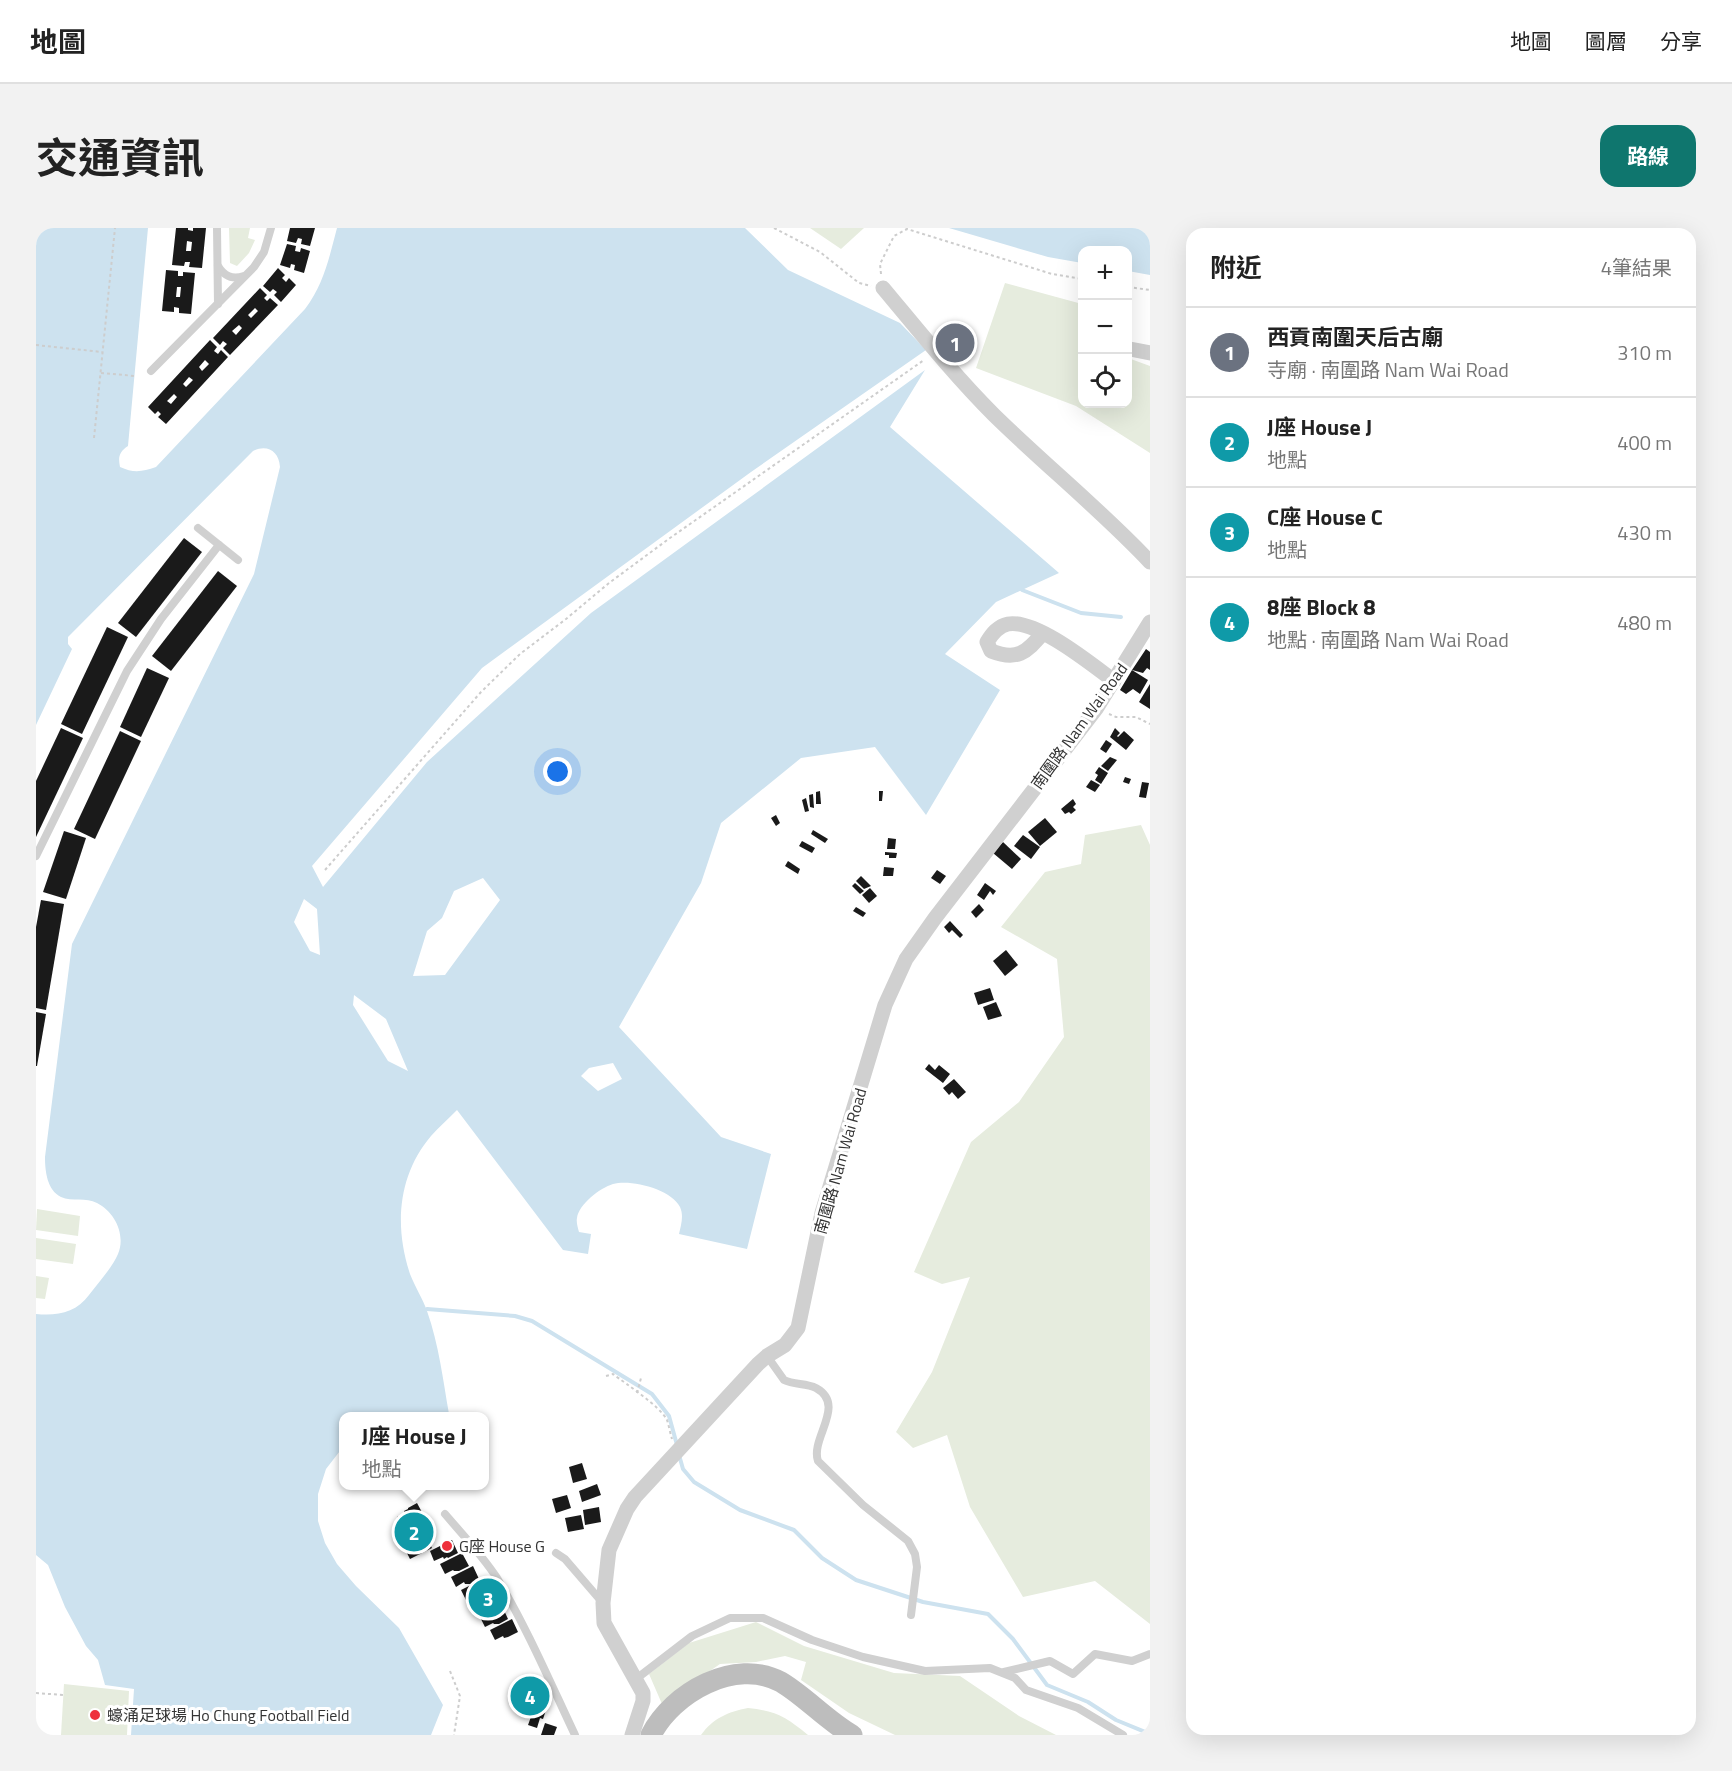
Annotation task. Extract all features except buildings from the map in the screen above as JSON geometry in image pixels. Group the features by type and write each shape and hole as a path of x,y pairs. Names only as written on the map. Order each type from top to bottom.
{"street":[{"path":"883,288 936,351 995,415 1042,457 1150,562"},
{"path":"1132,349 1150,353"},
{"name":"南圍路 Nam Wai Road","path":"632,1735 643,1701 643,1693 604,1623 603,1603 609,1550 627,1509 635,1497 767,1356 785,1345 798,1328 822,1213 885,1005 906,959 1096,709 1150,622"},
{"path":"1043,633 1074,651 1114,681"},
{"path":"651,1735 662,1717 684,1696 714,1681 745,1675 765,1676 779,1681 852,1735"}],"lane":[{"path":"217,228 218,304"},
{"path":"151,371 248,274 264,252 271,228"},
{"path":"218,266 224,274 233,278 248,274"},
{"path":"198,528 238,560"},
{"path":"36,856 127,671 161,619 219,545"},
{"path":"767,1356 784,1380 814,1387 823,1393 829,1403 829,1415 815,1454 818,1461 863,1505 908,1541 915,1554 917,1567 911,1615"},
{"path":"445,1514 496,1578 529,1637 575,1735"},
{"path":"555,1553 565,1558 603,1603"},
{"path":"636,1679 692,1636 730,1618 763,1618 812,1640 863,1657 925,1671 990,1668 1015,1678 1026,1690 1078,1708 1123,1735"},
{"path":"1002,1673 1050,1661 1073,1674 1095,1654 1132,1660 1150,1654"}],"path":[{"path":"94,438 115,228"},
{"path":"774,228 820,252 859,283 883,288 880,264 894,236 907,229 1052,274 1078,278"},
{"path":"1132,288 1150,290"},
{"path":"36,345 103,352"},
{"path":"326,870 481,692 520,654 609,583 936,351"},
{"path":"101,373 135,376"},
{"path":"1096,709 1116,717 1136,717 1150,724"},
{"path":"606,1376 613,1374 656,1406 667,1420 679,1450"},
{"path":"637,1393 641,1378"},
{"path":"450,1671 460,1696 454,1735"},
{"path":"36,1693 63,1695"}],"shaded area":[{"path":"229,228 250,228 248,238 255,240 249,253 237,266 230,263"},
{"path":"810,228 864,228 841,249"},
{"path":"1005,283 1078,303 1078,407 976,368"},
{"path":"1132,359 1150,366 1150,453 1079,408 1132,408"},
{"path":"1141,825 1150,845 1150,1624 1095,1581 1023,1597 970,1507 947,1435 913,1448 896,1432 932,1372 970,1277 942,1284 914,1272 971,1142 1019,1102 1064,1037 1057,959 1001,927 1045,872 1081,864 1085,835"},
{"path":"37,1209 80,1216 78,1236 36,1230"},
{"path":"36,1238 76,1244 73,1264 36,1259"},
{"path":"36,1276 49,1278 45,1299 36,1298"},
{"path":"756,1622 804,1646 894,1673 960,1676 1019,1716 1056,1735 895,1735 849,1713 801,1680 806,1662 785,1656 756,1662 720,1664 662,1704 649,1674 689,1643"},
{"name":"蠔涌足球場 Ho Chung Football Field","path":"64,1684 129,1691 127,1735 61,1735"},
{"path":"748,1708 780,1716 808,1735 701,1735 721,1717"}],"water":[{"path":"36,228 148,228 128,446 119,458 120,467 133,471 156,467 305,309 321,280 337,228 745,228 788,270 900,323 926,350 751,472 482,668 312,866 323,887 427,762 591,613 925,370 890,427 1059,573 996,602 945,654 1000,690 926,815 875,747 801,758 721,823 701,883 619,1027 721,1137 771,1154 747,1249 679,1234 682,1214 675,1201 660,1190 640,1184 621,1183 608,1186 596,1193 579,1213 577,1221 579,1232 591,1234 588,1254 563,1250 457,1110 431,1136 420,1151 406,1184 402,1202 402,1238 410,1274 425,1306 435,1337 449,1412 339,1412 339,1452 326,1469 318,1494 318,1521 325,1543 337,1564 399,1628 443,1705 431,1735 131,1735 134,1689 105,1685 98,1660 86,1646 65,1607 48,1565 36,1555 36,1314 66,1312 84,1301 118,1254 121,1239 114,1218 109,1212 93,1201 70,1199 56,1194 46,1174 45,1157 72,944 254,574 280,467 275,453 263,448 253,451 68,637 68,644 72,649 36,725","holes":["483,878 500,900 445,975 413,976 427,931 442,918 454,891","304,899 317,909 320,955 310,951 294,922","354,995 386,1019 408,1071 388,1061 353,1005","613,1063 622,1079 598,1091 581,1076 589,1068"]},
{"path":"949,228 1150,228 1150,275 1132,272 1132,246 1078,246 1078,262 1048,257"}],"waterway":[{"path":"1022,590 1081,613 1121,617"},
{"path":"427,1309 515,1316 532,1321 652,1394 669,1416 677,1445"},
{"path":"679,1455 683,1469 694,1482 740,1510 794,1530 822,1558 856,1580 923,1602 988,1614 1013,1639 1047,1685 1088,1702 1116,1720 1150,1734"}],"place":[{"name":"西貢南圍天后古廟","path":"955,343"},
{"name":"J座 House J","path":"414,1532"},
{"name":"G座 House G","path":"447,1546"},
{"name":"C座 House C","path":"488,1598"},
{"name":"8座 Block 8","path":"530,1696"},
{"name":"蠔涌足球場 Ho Chung Football Field","path":"95,1715"}]}
